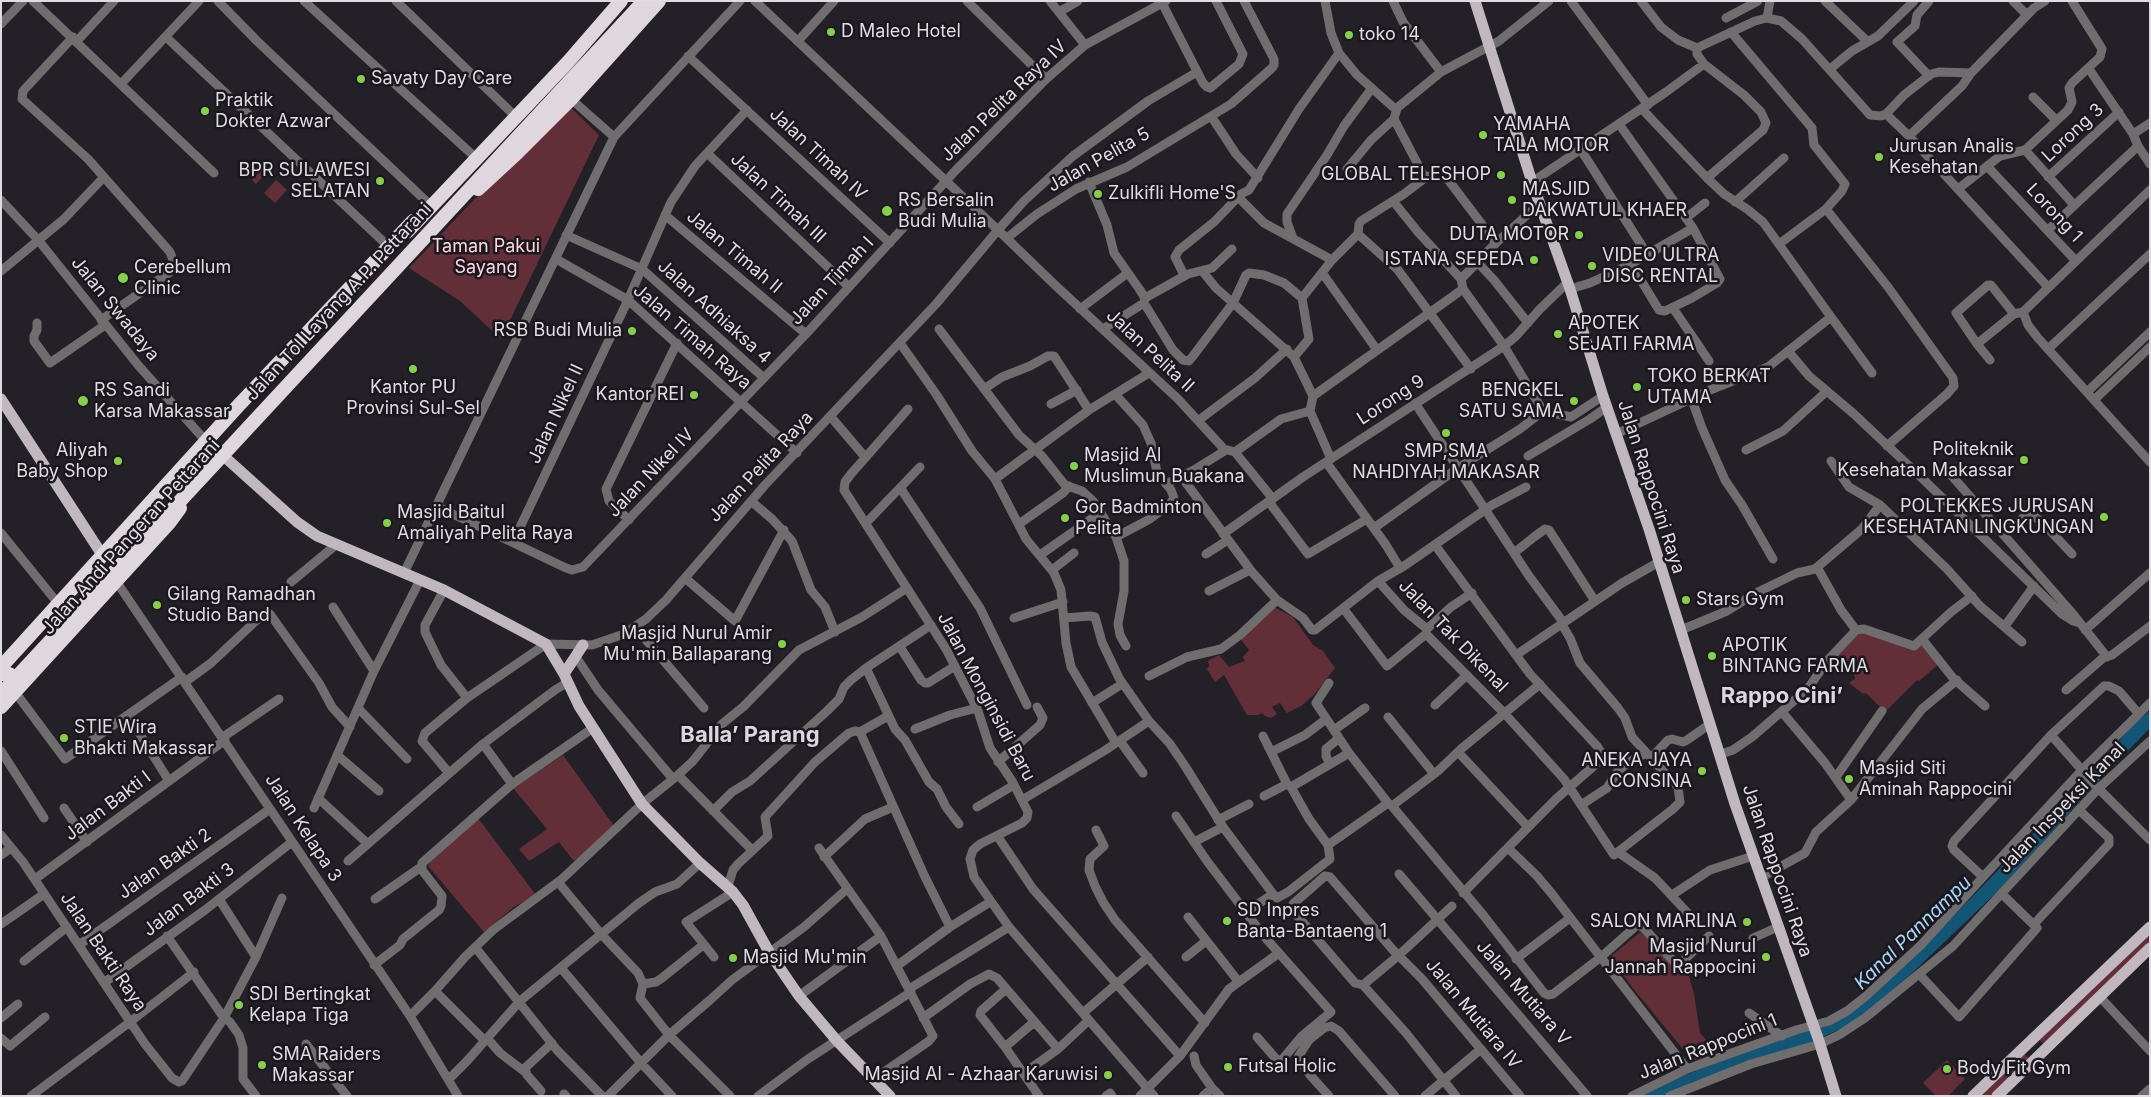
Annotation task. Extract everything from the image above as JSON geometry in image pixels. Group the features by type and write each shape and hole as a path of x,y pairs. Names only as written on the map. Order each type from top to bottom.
{"highway":[{"path":"1,665 238,406 568,62 621,1"},
{"name":"Jalan Tol Layang A.P. Pettarani","path":"1,683 636,1"},
{"name":"Jalan Tol Layang A.P. Pettarani","path":"1,694 644,1"},
{"name":"Jalan Andi Pangeran Pettarani","path":"1,707 169,523 181,506 227,460 330,345 451,217 571,99 659,1"},
{"path":"568,62 566,70 570,79 580,82 590,78"},
{"path":"529,101 538,96 551,99 554,111 550,118"},
{"path":"207,439 222,429 454,179"},
{"name":"Jalan Andi Pangeran Pettarani","path":"1,673 37,628 207,439"},
{"path":"37,628 32,641 36,650 42,653 55,649"},
{"path":"1,673 9,674 17,681 16,692"}],"main road":[{"name":"Jalan Rappocini Raya","path":"1475,1 1539,204 1569,286 1760,878 1819,1042 1836,1096"},
{"name":"Jalan Andi Pangeran Pettarani","path":"1,665 37,628 56,601 386,245 427,202 454,179"},
{"path":"1,399 101,553"},
{"name":"Jalan Pelita Raya","path":"227,460 297,522 316,536 444,590 546,644"},
{"path":"546,644 593,728 642,804 700,863 731,889 743,905 768,952 799,996 837,1041 890,1096"},
{"path":"566,678 583,646"},
{"path":"1973,1096 2150,928"},
{"path":"1997,1096 2150,948"},
{"path":"2028,1043 2040,1055"}],"street":[{"path":"1,24 23,1"},
{"path":"33,1 214,173"},
{"path":"37,323 34,341 50,363 170,272 174,263 170,252 88,159 49,125 21,96 23,91 114,1"},
{"path":"121,84 199,1"},
{"path":"218,1 427,202"},
{"path":"304,1 476,158"},
{"path":"396,1 515,116"},
{"path":"404,573 614,137 740,1"},
{"path":"755,1 998,230"},
{"path":"798,41 834,1"},
{"path":"967,1 1046,79"},
{"path":"1050,1 1085,45"},
{"path":"1059,12 1078,1"},
{"path":"1163,2 1203,83 1206,87 1210,88 1238,64 1243,54 1216,1"},
{"name":"Jalan Pelita 5","path":"1007,238 1044,209 1089,182 1127,166 1236,101 1263,77 1274,65 1274,59 1244,1"},
{"path":"1324,1 1331,32 1339,53 1350,67 1372,88 1393,107 1397,108 1402,107 1441,72 1490,46 1517,28 1549,1"},
{"path":"1393,1 1403,22 1441,72"},
{"path":"1570,1 1645,107 1707,178 1735,202 1763,222 1872,373"},
{"path":"1641,1 1661,27 1678,40 1697,48 1755,21 1767,18 1781,21 1791,28 1830,69 1851,96 1870,115 1881,116 1886,114 1904,96 1929,76 1939,72 1971,73"},
{"path":"1726,18 1758,1"},
{"path":"1767,18 1770,1"},
{"path":"1825,1 1867,41"},
{"path":"1830,69 1867,41 1878,36 1914,1"},
{"path":"1929,1 1917,15 1915,26 1897,42 1929,76"},
{"path":"2013,1 2027,16"},
{"path":"1909,136 1959,90 1971,73 2034,8 2045,1"},
{"path":"1958,189 2005,154 2025,150 2071,106 2069,88 2100,57 2102,49 2072,1"},
{"name":"Jalan Pelita Raya IV","path":"945,182 1046,79 1085,45 1163,2"},
{"path":"1732,32 1812,128 1814,145 1845,184 1842,191 1826,209 1779,244"},
{"path":"166,36 386,245"},
{"path":"1697,48 1704,64 1761,112 1766,123 1763,130 1707,178"},
{"path":"1184,276 1175,258 1179,250 1214,222 1238,197 1249,190 1296,113 1339,53"},
{"name":"Jalan Timah IV","path":"688,56 890,242"},
{"path":"1532,182 1645,107 1704,64"},
{"path":"2089,69 2119,112 2150,164"},
{"name":"Jalan Pelita Raya","path":"546,644 583,646 610,640 646,619 666,600 751,501 951,288 998,230 1038,187 1085,147 1154,97 1197,72"},
{"path":"1293,238 1287,222 1287,214 1344,126 1372,88"},
{"path":"2033,98 2056,120"},
{"path":"571,99 614,137"},
{"path":"1347,169 1371,140 1394,119 1397,108"},
{"path":"628,300 665,214 690,174 706,153 747,110"},
{"name":"Lorong 3","path":"2048,177 2119,112"},
{"path":"1886,114 1909,136 2048,287"},
{"path":"1211,116 1236,154 1258,178"},
{"path":"1394,119 1425,178"},
{"path":"2133,134 2150,123"},
{"path":"1619,124 1693,228 1720,280 1665,311 1656,308 1631,264"},
{"path":"2048,230 2138,146"},
{"path":"1581,150 1647,254"},
{"path":"2025,150 2074,205"},
{"name":"Jalan Timah III","path":"706,153 849,287"},
{"path":"1735,202 1784,158"},
{"name":"Lorong 1","path":"1987,166 2076,260"},
{"path":"1302,298 1323,274 1332,260 1358,234 1358,227 1361,221 1425,178 1442,173 1496,243"},
{"path":"1,271 64,219 104,177"},
{"name":"Jalan Timah I","path":"742,402 945,182"},
{"path":"1089,182 1107,225 1113,250 1173,350 1186,362 1193,356 1233,303 1246,274 1249,272 1264,275 1284,283 1302,298 1309,339 1294,357"},
{"path":"1977,344 2019,313 2150,190"},
{"path":"1238,197 1264,222 1332,260"},
{"name":"Jalan Swadaya","path":"1,200 39,241 138,365 207,439"},
{"path":"1393,201 1418,232 1461,278 1463,289 1504,346 1541,413"},
{"path":"1686,218 1706,203"},
{"path":"1461,278 1539,204"},
{"path":"1826,209 1888,287 1953,378 1954,386 1951,390 1912,422 1887,446"},
{"name":"Jalan Timah II","path":"665,214 806,334"},
{"path":"1569,286 1590,283 1631,264 1693,228"},
{"name":"Jalan Pelita II","path":"998,230 1231,451 1271,501 1308,554 1367,519"},
{"path":"1358,234 1398,270 1471,369"},
{"name":"Jalan Adhiaksa 4","path":"566,235 642,269 764,378"},
{"path":"1103,329 1184,276 1212,268 1232,249"},
{"path":"2048,349 2150,254"},
{"name":"Jalan Timah Raya","path":"556,259 628,300 798,453"},
{"path":"1478,263 1528,323"},
{"path":"1203,272 1233,303 1294,357 1313,396 1310,411 1328,461 1400,568"},
{"path":"1323,274 1377,350"},
{"path":"1080,309 1125,275"},
{"path":"1990,360 1956,312 1988,285 1991,285 2019,313 2048,349 2150,462"},
{"name":"Lorong 9","path":"1206,554 1271,501 1328,461 1504,346 1540,309 1569,286"},
{"path":"1313,396 1463,289"},
{"name":"Jalan Nikel II","path":"513,542 628,300"},
{"path":"1673,308 1709,362"},
{"path":"1616,434 1710,390 1768,367 1831,316"},
{"path":"939,329 1019,435 1046,460 1065,485 1082,491 1093,501 1116,537 1124,561 1124,590 1118,624 1120,635 1126,646"},
{"path":"2087,392 2150,332"},
{"path":"629,520 609,501 606,489 677,343"},
{"path":"900,343 944,406 972,451 995,479 1026,539 1052,570 1058,581 1063,602 1072,667 1092,703 1118,742 1143,773"},
{"path":"2094,400 2150,347"},
{"path":"1198,420 1255,378 1287,349"},
{"path":"1788,351 1809,376 1854,414 2062,614 2083,626"},
{"path":"984,389 996,380 1030,366 1048,356 1054,356 1089,410"},
{"path":"995,479 1089,410 1149,373"},
{"path":"1051,404 1077,390"},
{"path":"1746,450 1791,425 1826,391"},
{"path":"1115,394 1143,425 1151,444 1157,472 1174,495 1173,502 1148,520 1116,537"},
{"path":"1692,400 1725,480 1748,514 1773,559"},
{"path":"1374,528 1458,468 1541,413 1570,417 1605,401"},
{"path":"1528,456 1590,419 1605,401"},
{"name":"Jalan Nikel IV","path":"513,542 566,568 572,570 583,567 742,402"},
{"path":"1415,403 1485,511 1562,623 1580,663 1618,708 1625,718 1632,737 1678,787 1680,802 1618,852 1655,878 1698,924"},
{"name":"Jalan Monginsidi Baru","path":"908,409 851,474 844,486 844,490 932,625 977,708 990,748 1014,785 1028,812 1027,818 1022,823 977,847 970,859 974,877 1009,927 1154,1096"},
{"path":"1166,484 1231,451 1281,419 1310,411"},
{"path":"831,417 865,457"},
{"path":"1831,461 1849,487 1880,505 1947,569 1972,596 2022,642"},
{"path":"866,523 901,489 920,467"},
{"path":"1945,468 2083,626 2107,657"},
{"path":"1181,476 1250,570 1277,600 1300,615 1312,630 1315,630 1378,581 1507,496 1526,487"},
{"path":"1019,524 1063,493 1069,486"},
{"path":"901,489 980,608 1027,704"},
{"path":"751,501 784,530 792,540 811,590 825,607 835,632"},
{"path":"1680,630 1726,611 1756,593 1797,574 1817,567 1862,529 1880,505"},
{"path":"436,506 513,542"},
{"path":"1040,555 1100,513"},
{"path":"2004,534 2030,513 2042,522 2072,554"},
{"path":"1514,553 1546,529 1549,530 1595,601"},
{"path":"685,578 735,621 784,530"},
{"path":"1,533 56,601"},
{"path":"291,582 337,544"},
{"name":"Jalan Tak Dikenal","path":"1435,545 1516,655 1604,755 1604,759 1570,786"},
{"path":"1052,570 1074,553"},
{"path":"1516,655 1595,601 1659,562"},
{"path":"1817,567 1856,630"},
{"path":"1210,591 1250,570"},
{"path":"2083,626 2150,573"},
{"path":"314,808 374,671 420,580"},
{"name":"Jalan Kelapa 3","path":"116,581 410,1016 458,1096"},
{"name":"Jalan Tak Dikenal","path":"1378,581 1505,714 1570,786 1614,855 1618,852"},
{"path":"2004,626 2034,586"},
{"path":"410,1016 475,947 500,925 558,882 642,804 676,777 693,760 718,728 743,707 799,650 835,632 907,588"},
{"path":"444,590 425,626 425,632 441,665 467,698"},
{"path":"1343,608 1387,666 1427,632 1451,608 1472,593"},
{"path":"1720,754 1741,744 1782,712 1808,687 1827,661 1856,630 1864,629 1914,646 1951,612 1972,596"},
{"path":"1149,676 1187,657 1221,649 1240,636 1277,600"},
{"path":"1014,618 1063,602"},
{"path":"333,607 374,671"},
{"path":"16,692 65,759 128,715 211,663 261,616 270,614 319,683 332,707 350,727"},
{"path":"1064,618 1094,616 1102,642 1122,684 1149,721 1170,744 1220,823 1273,894 1279,897 1330,859 1328,845 1309,819 1289,786 1263,736"},
{"path":"713,811 732,792 750,781 827,711 839,699 844,687 866,668 932,625"},
{"path":"2066,690 2103,658 2112,655 2150,626"},
{"path":"635,627 704,708"},
{"path":"1922,640 1950,676 1957,680 1985,706"},
{"path":"449,773 422,739 425,733 467,698 546,644"},
{"path":"900,647 921,680 925,683 955,666"},
{"path":"576,656 598,690 676,777 752,850"},
{"path":"866,668 898,734 905,740 929,782 937,789 946,807 959,824"},
{"path":"1435,705 1467,675"},
{"path":"348,861 483,744 555,690 566,678"},
{"path":"1760,878 1802,855 1816,832 1851,800 1916,716 1957,680"},
{"path":"1329,683 1316,703 1349,753 1463,893 1484,916 1544,993 1550,995 1603,954 1631,929 1639,925 1679,965 1709,936"},
{"path":"1092,703 1122,684"},
{"path":"1328,845 1434,774 1540,684"},
{"path":"1983,876 1954,850 1952,846 1954,841 2051,735 2104,686 2109,686 2119,691 2138,713"},
{"name":"Jalan Bakti I","path":"35,879 279,699"},
{"name":"Jalan Rappocini 1","path":"1632,1096 1687,1069 1837,1017 1866,996 1921,944 1983,876 2138,713 2150,703"},
{"path":"998,762 1040,725 1042,718 1037,707"},
{"path":"915,729 950,715 977,708"},
{"path":"1330,764 1326,756 1326,749 1336,734 1365,708"},
{"path":"358,709 407,759"},
{"path":"1836,777 1882,711"},
{"path":"1782,712 1836,777 1851,800"},
{"path":"128,715 169,781"},
{"path":"714,957 687,925 686,921 731,889 735,867 768,836 765,817 815,762 849,733 860,732 888,716"},
{"path":"1388,717 1434,774"},
{"path":"1270,752 1305,735 1326,719"},
{"path":"1022,800 1149,721"},
{"path":"1581,805 1607,788 1618,772 1629,762 1648,756 1668,740 1672,739 1682,742 1687,740 1710,724"},
{"path":"375,899 421,867 427,858 512,784 593,728"},
{"path":"860,732 950,927"},
{"path":"2051,735 2097,787 2150,840"},
{"name":"Jalan Inspeksi Kanal","path":"1670,1096 1751,1064 1819,1042 1848,1030 1920,975 1953,946 2097,787 2150,741"},
{"path":"483,744 512,784"},
{"path":"1,751 44,818"},
{"path":"1458,752 1528,827"},
{"path":"1264,796 1289,786 1349,753"},
{"path":"337,755 379,790"},
{"path":"977,807 1014,785"},
{"path":"1463,893 1570,786"},
{"path":"318,798 368,844"},
{"path":"1194,842 1249,804"},
{"path":"824,857 865,818 893,806"},
{"path":"64,808 87,842"},
{"name":"Jalan Bakti 2","path":"79,945 270,809"},
{"path":"2034,924 2109,844 2109,838 2078,810"},
{"path":"1176,816 1246,912 1331,1012 1302,1036 1280,1061 1257,1037"},
{"path":"1096,830 1104,844 1089,863 1095,886 1115,920 1205,1023"},
{"name":"Jalan Bakti Raya","path":"1,835 35,879 130,1022 172,1078 179,1082 182,1081 224,1018"},
{"path":"998,837 1033,889 1180,1056"},
{"name":"Jalan Bakti 3","path":"105,982 219,899 292,842"},
{"path":"1,855 11,848"},
{"path":"819,848 881,936 898,965 932,1036 932,1039 874,1079"},
{"path":"1508,848 1537,876 1570,918 1603,954 1687,1069"},
{"path":"1672,894 1710,870 1753,856"},
{"path":"448,1079 520,1001 639,904 655,892 677,884 700,863"},
{"path":"374,964 400,945 403,939 439,910 441,906 442,896 439,890 421,867"},
{"name":"Jalan Mutiara V","path":"1399,874 1585,1093"},
{"name":"Jalan Mutiara IV","path":"1363,985 1355,983 1292,911 1293,904 1328,876 1400,955 1520,1096"},
{"path":"558,882 602,935 634,968 643,984 640,998 669,1035 730,1096"},
{"path":"608,1096 669,1035 732,980 804,927 847,890"},
{"path":"1,924 44,894"},
{"path":"1246,912 1273,894"},
{"path":"1920,975 1959,1017 2035,933 2037,928 2002,894"},
{"path":"224,1018 256,957 282,898"},
{"path":"219,899 256,957"},
{"path":"898,965 950,927 990,902"},
{"path":"1452,906 1400,955 1363,985 1456,1096"},
{"path":"1188,918 1238,980"},
{"path":"1516,959 1570,918"},
{"path":"24,961 68,927"},
{"path":"758,1096 808,1058 837,1041 910,990 1009,927"},
{"path":"1753,938 1778,927"},
{"path":"167,936 194,972 224,1018 230,1022 240,1035 243,1048 243,1079 256,1096"},
{"path":"799,996 881,936"},
{"path":"1186,957 1206,941"},
{"path":"643,984 656,982 703,945"},
{"path":"475,947 552,1043 602,1096"},
{"path":"1140,1096 1180,1056 1229,989 1238,980 1279,953"},
{"path":"1024,1073 1058,1049 1116,984 1148,957"},
{"path":"561,968 641,1063 672,1096"},
{"path":"31,1096 194,972"},
{"path":"923,1018 985,975 994,974 1058,1049"},
{"path":"1006,989 979,1014 1024,1073 1038,1096"},
{"path":"435,991 507,1059 525,1072 541,1091"},
{"path":"2100,997 2150,1051"},
{"path":"1,1018 18,1004"},
{"path":"1750,1013 1782,1036"},
{"path":"1,1038 10,1046 45,1017"},
{"path":"1005,1047 1034,1022"},
{"path":"1328,1096 1299,1060 1298,1054 1309,1040 1324,1028 1331,1026 1339,1031 1395,1096"},
{"path":"525,1072 528,1064 552,1043"},
{"path":"306,1044 347,1096"},
{"path":"1425,1096 1481,1049"},
{"path":"1194,1056 1196,1065 1220,1096"},
{"path":"1204,1096 1212,1088"},
{"path":"2142,1096 2150,1089"},
{"path":"1106,1096 1110,1093 1112,1096"}],"green space":[{"name":"Taman Pakui Sayang","path":"566,103 599,135 501,339 460,301 409,268"},
{"path":"263,168 267,172 256,184 252,180"},
{"path":"276,180 287,190 275,203 264,193"},
{"path":"1272,606 1293,617 1313,645 1323,651 1335,668 1314,695 1301,706 1287,713 1280,703 1272,707 1277,714 1271,718 1262,713 1247,715 1224,675 1215,682 1207,669 1209,666 1208,661 1219,655 1229,667 1245,661 1243,657 1249,650 1239,637"},
{"path":"1857,630 1913,649 1920,642 1938,665 1919,681 1917,680 1885,712 1866,693 1863,694 1849,683 1855,679 1855,676 1834,655"},
{"path":"563,755 614,826 577,861 573,860 559,842 529,861 519,849 547,829 513,788"},
{"path":"478,818 536,895 514,907 484,932 428,866 430,861"},
{"path":"2150,929 2150,948 2046,1046 2036,1037"},
{"path":"1643,930 1689,976 1700,1033 1715,1050 1704,1060 1692,1060 1635,991 1610,957"},
{"path":"2023,1052 2032,1062 1995,1096 1978,1096"},
{"name":"Body Fit Gym","path":"1947,1060 1965,1079 1948,1096 1936,1096 1923,1083"}],"water":[{"path":"2150,711 2150,728 2092,788 1999,890 1910,975 1853,1023 1810,1043 1692,1082 1665,1096 1642,1096 1680,1077 1779,1039 1823,1026 1909,962 2062,804 2134,724"}],"place":[{"name":"D Maleo Hotel","path":"831,32"},
{"name":"toko 14","path":"1349,35"},
{"name":"Savaty Day Care","path":"361,79"},
{"name":"Praktik Dokter Azwar","path":"205,111"},
{"name":"YAMAHA TALA MOTOR","path":"1483,135"},
{"name":"Jurusan Analis Kesehatan","path":"1879,157"},
{"name":"GLOBAL TELESHOP","path":"1501,175"},
{"name":"BPR SULAWESI SELATAN","path":"380,181"},
{"name":"Zulkifli Home'S","path":"1098,194"},
{"name":"MASJID DAKWATUL KHAER","path":"1512,200"},
{"name":"RS Bersalin Budi Mulia","path":"887,211"},
{"name":"DUTA MOTOR","path":"1579,235"},
{"name":"ISTANA SEPEDA","path":"1534,260"},
{"name":"VIDEO ULTRA DISC RENTAL","path":"1592,266"},
{"name":"Cerebellum Clinic","path":"123,278"},
{"name":"RSB Budi Mulia","path":"632,331"},
{"name":"APOTEK SEJATI FARMA","path":"1558,334"},
{"name":"Kantor PU Provinsi Sul-Sel","path":"413,369"},
{"name":"TOKO BERKAT UTAMA","path":"1637,387"},
{"name":"Kantor REI","path":"694,395"},
{"name":"RS Sandi Karsa Makassar","path":"83,401"},
{"name":"BENGKEL SATU SAMA","path":"1574,401"},
{"name":"SMP,SMA NAHDIYAH MAKASAR","path":"1446,433"},
{"name":"Politeknik Kesehatan Makassar","path":"2024,460"},
{"name":"Aliyah Baby Shop","path":"118,461"},
{"name":"Masjid Al Muslimun Buakana","path":"1074,466"},
{"name":"POLTEKKES JURUSAN KESEHATAN LINGKUNGAN","path":"2104,517"},
{"name":"Gor Badminton Pelita","path":"1065,518"},
{"name":"Masjid Baitul Amaliyah Pelita Raya","path":"387,523"},
{"name":"Stars Gym","path":"1686,600"},
{"name":"Gilang Ramadhan Studio Band","path":"157,605"},
{"name":"Masjid Nurul Amir Mu'min Ballaparang","path":"782,644"},
{"name":"APOTIK BINTANG FARMA","path":"1712,656"},
{"name":"STIE Wira Bhakti Makassar","path":"64,738"},
{"name":"ANEKA JAYA CONSINA","path":"1702,771"},
{"name":"Masjid Siti Aminah Rappocini","path":"1849,779"},
{"name":"SD Inpres Banta-Bantaeng 1","path":"1227,921"},
{"name":"SALON MARLINA","path":"1747,922"},
{"name":"Masjid Nurul Jannah Rappocini","path":"1766,957"},
{"name":"Masjid Mu'min","path":"733,958"},
{"name":"SDI Bertingkat Kelapa Tiga","path":"239,1005"},
{"name":"SMA Raiders Makassar","path":"262,1065"},
{"name":"Futsal Holic","path":"1228,1067"},
{"name":"Body Fit Gym","path":"1947,1069"},
{"name":"Masjid Al - Azhaar Karuwisi","path":"1108,1075"}],"district":[{"name":"Rappo Ciniʼ","path":"1782,696"},
{"name":"Ballaʼ Parang","path":"750,735"}],"water label":[{"name":"Kanal Pannampu","path":"1913,933"}]}
